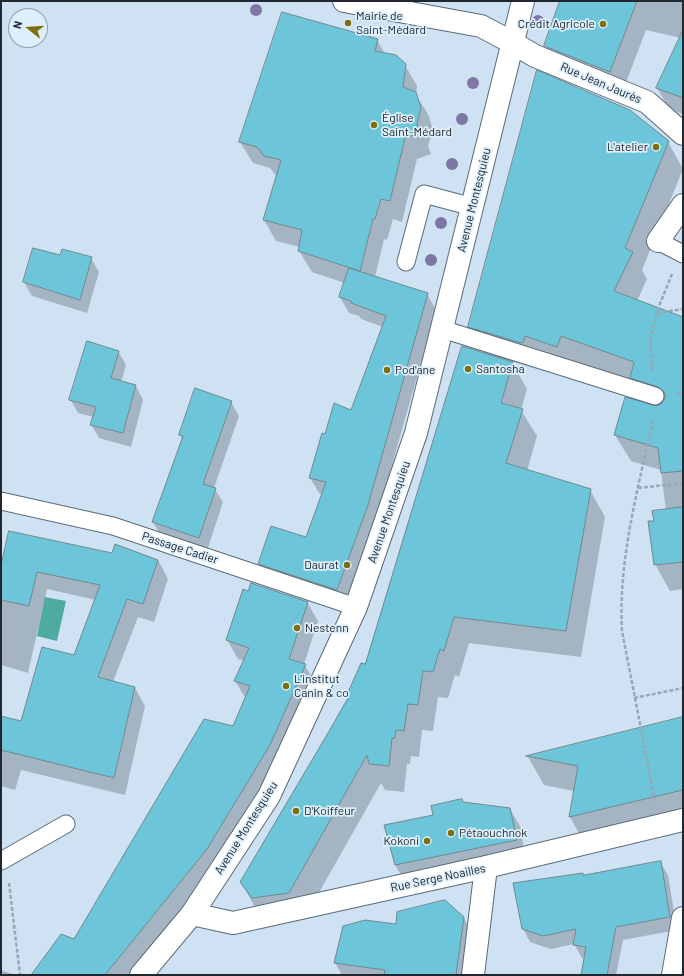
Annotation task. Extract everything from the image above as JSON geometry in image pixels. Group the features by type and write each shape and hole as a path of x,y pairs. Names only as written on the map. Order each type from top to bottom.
{"street":[{"name":"Rue Jean Jaurès","path":"344,1 481,26 535,56 647,102 683,134"},
{"name":"Avenue Montesquieu","path":"141,975 192,914 269,796 356,607 416,433 473,207 522,1"},
{"path":"658,241 683,205"},
{"name":"Rue Serge Noailles","path":"192,914 233,923 486,867 660,827 683,820"},
{"path":"473,975 486,867"},
{"path":"673,975 683,918"}],"lane":[{"path":"406,262 424,194 473,207"},
{"path":"658,241 682,252"},
{"path":"442,329 655,396"},
{"name":"Passage Cadier","path":"1,501 113,526 356,607"},
{"path":"3,860 66,824"}],"path":[{"path":"660,827 622,631 620,603 621,579 638,488 656,405 650,340 657,313 682,252"},
{"path":"657,313 683,309"},
{"path":"638,488 683,483"},
{"path":"634,698 683,688"},
{"path":"3,860 20,975"}],"shaded area":[{"path":"45,597 66,601 57,641 37,636"}],"building":[{"path":"560,1 637,1 610,72 544,46"},
{"path":"282,12 378,39 375,51 396,55 406,64 403,87 416,92 421,108 417,124 420,133 405,138 390,201 381,199 375,219 373,219 360,271 298,251 302,230 263,220 281,160 264,156 257,147 239,142"},
{"path":"683,30 683,98 656,88"},
{"path":"537,70 630,110 669,141 625,248 633,252 614,291 683,317 683,471 661,473 658,448 614,435 625,397 657,406 665,399 665,393 658,387 630,378 634,362 561,336 557,347 525,336 523,343 468,327"},
{"path":"33,248 60,255 62,249 92,257 80,300 23,282"},
{"path":"349,268 428,293 368,505 337,590 258,564 271,526 306,537 326,482 309,478 322,433 325,434 334,403 351,410 386,316 339,297"},
{"path":"87,341 119,351 111,378 136,385 123,433 90,425 96,407 69,400"},
{"path":"462,346 513,362 501,403 523,409 506,463 591,489 566,631 454,617 444,651 440,649 433,672 423,671 418,705 408,704 404,731 396,730 395,738 392,738 389,766 369,764 367,755 289,893 252,898 240,882 348,698 346,697 361,663 365,664"},
{"path":"195,388 232,401 203,484 216,488 199,538 152,522 183,436 179,435"},
{"path":"683,507 683,562 654,565 648,521 654,521 652,511"},
{"path":"9,531 112,553 115,544 158,560 143,604 127,599 98,677 135,687 114,778 1,750 1,716 21,721 42,647 74,655 100,585 37,572 29,606 1,600 1,566"},
{"path":"251,583 308,602 289,659 306,664 270,745 207,849 105,975 31,975 61,934 74,939 204,719 233,726 250,686 234,681 249,648 226,640 243,589 248,591"},
{"path":"683,717 683,790 569,817 578,766 526,756"},
{"name":"Pétaouchnok","path":"462,799 463,802 510,808 517,840 395,865 384,825 433,815 431,806"},
{"path":"661,861 670,917 616,927 607,975 581,975 586,947 573,945 576,929 543,936 522,929 513,883 583,873 583,875"},
{"path":"445,900 464,917 456,975 384,975 385,970 334,963 343,926 365,920 396,924 397,912"}],"place":[{"name":"Mairie de Saint-Médard","path":"348,23"},
{"name":"Crédit Agricole","path":"603,24"},
{"name":"Église Saint-Médard","path":"374,125"},
{"name":"L'atelier","path":"656,147"},
{"name":"Santosha","path":"468,369"},
{"name":"Pod'ane","path":"387,370"},
{"name":"Daurat","path":"347,565"},
{"name":"Nestenn","path":"297,628"},
{"name":"L'institut Canin & co","path":"286,686"},
{"name":"D'Koiffeur","path":"296,811"},
{"name":"Pétaouchnok","path":"451,833"},
{"name":"Kokoni","path":"427,841"}]}
